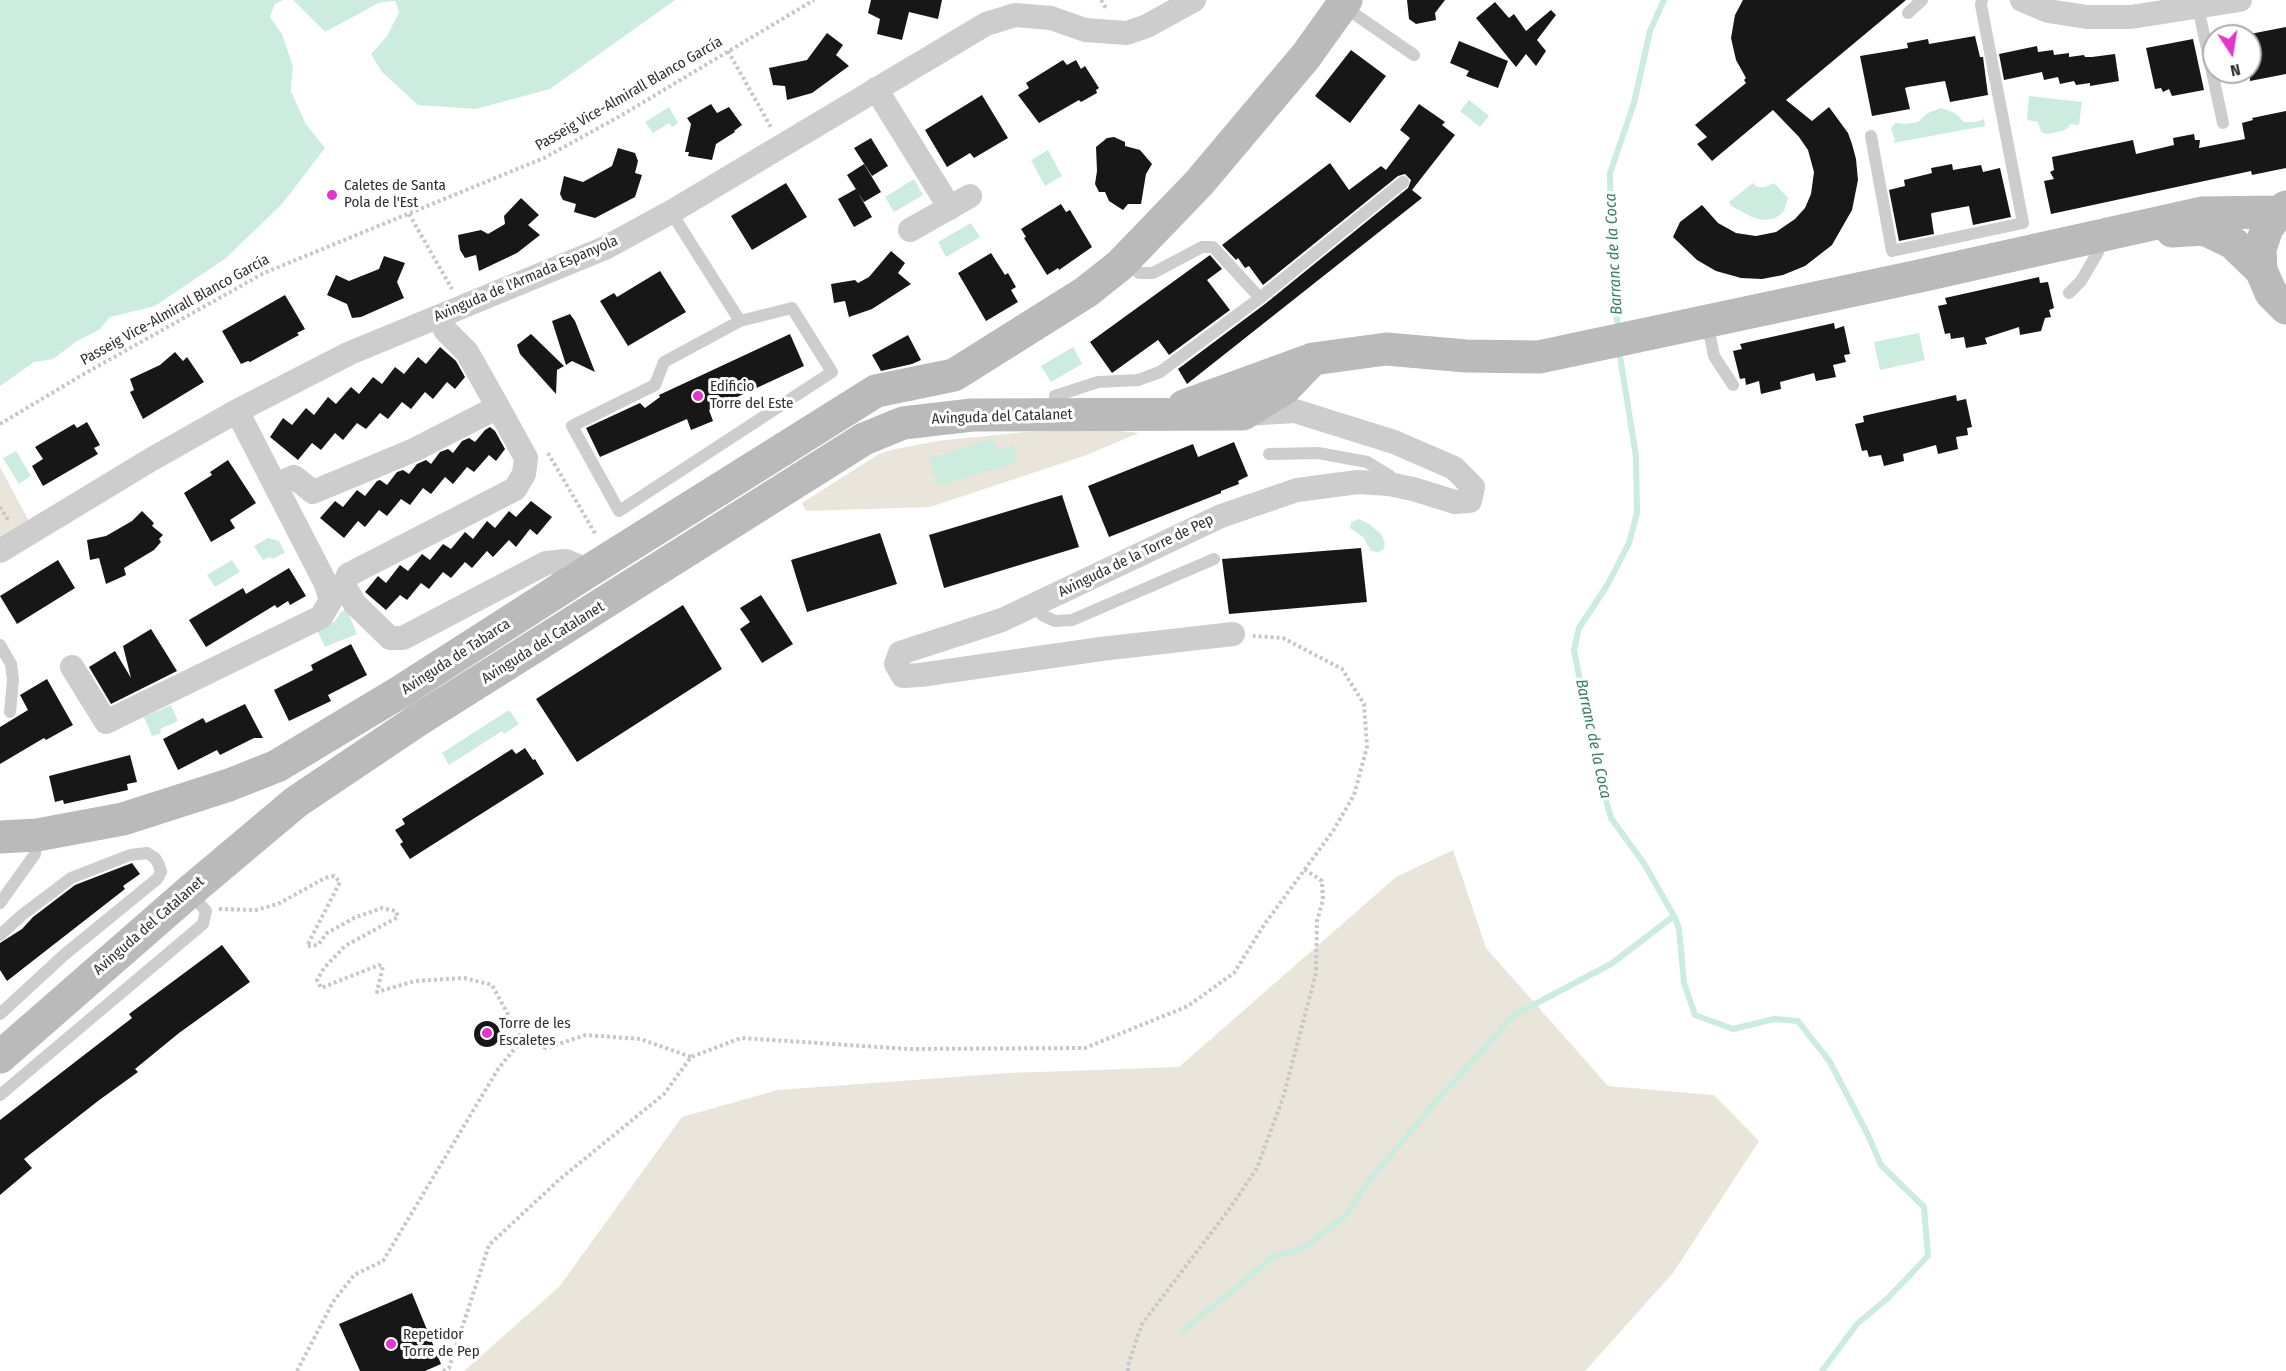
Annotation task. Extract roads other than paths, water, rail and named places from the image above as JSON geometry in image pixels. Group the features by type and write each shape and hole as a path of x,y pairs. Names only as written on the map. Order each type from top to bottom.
{"main road":[{"path":"1124,261 1199,183 1306,56 1344,3"},
{"path":"2103,235 2202,213 2283,209"},
{"path":"2283,209 2267,228 2260,249 2261,270 2271,293 2286,308"},
{"path":"2103,235 2204,230 2233,243 2261,270"},
{"name":"Avinguda del Catalanet","path":"1164,413 1313,359 1386,349 1466,356 1539,357 2103,235"},
{"name":"Avinguda de Tabarca","path":"0,837 37,835 123,819 229,785 278,766 400,692 876,391 954,375 1086,292 1124,261"},
{"path":"1243,414 1285,388 1313,359"},
{"name":"Avinguda del Catalanet","path":"1,1055 296,802 418,720 864,439 903,423 972,415 1243,414"}],"street":[{"name":"Avinguda de l'Armada Espanyola","path":"0,551 142,465 237,411 350,353 605,248 671,212 986,24 1015,15 1051,18 1085,30 1134,32 1194,0"},
{"path":"2022,0 2048,11 2087,17 2132,17 2240,0"},
{"path":"876,89 960,202 910,230"},
{"path":"438,317 446,332 467,352 526,458 524,474 515,489 348,575 344,586 356,604 390,638 403,638 546,562 566,561 578,566 584,574"},
{"path":"276,485 294,477 313,492 414,450 498,407"},
{"path":"72,667 106,722 321,617 331,600 325,582 237,411"},
{"name":"Avinguda de la Torre de Pep","path":"1233,634 1101,649 920,675 903,676 896,664 900,653 1002,620 1221,516 1297,490 1358,482 1389,484 1455,502 1470,501 1473,488 1454,468 1394,442 1295,411 1243,414"}],"lane":[{"path":"1908,13 1922,0"},
{"path":"1871,136 1892,251 2023,223 1981,6 1982,0"},
{"path":"1344,3 1414,55"},
{"path":"2198,7 2223,123"},
{"path":"1054,415 1055,396 1098,382 1138,380 1160,372 1260,298 1403,182"},
{"path":"671,212 740,321"},
{"path":"2069,294 2081,281 2098,252 2103,235"},
{"path":"1124,261 1139,273 1154,273 1202,247 1213,247 1260,298"},
{"path":"792,308 832,372 619,511 572,426 656,385 664,362 740,321 792,308"},
{"path":"1695,322 1733,386"},
{"path":"1269,454 1318,453 1367,462 1390,476 1389,484"},
{"path":"1036,604 1042,615 1055,621 1072,620 1214,560"},
{"path":"0,645 11,664 13,679 10,712"},
{"path":"1,900 34,854 37,835"},
{"path":"0,935 70,878 130,855 147,853 155,858 159,865 161,872 157,879 64,955 0,1014"},
{"path":"0,1095 202,924 206,911 199,883"}],"waterway":[{"name":"Barranc de la Coca","path":"1618,331 1611,247 1610,173 1634,103 1650,31 1664,0"},
{"name":"Barranc de la Coca","path":"1619,350 1636,456 1637,513 1629,543 1608,584 1579,628 1574,650 1598,772 1611,818 1645,865 1674,916 1679,928 1684,983 1695,1015 1733,1029 1774,1019 1798,1021 1830,1062 1881,1165 1924,1207 1928,1256 1888,1298 1857,1324 1822,1371"},
{"path":"1183,1331 1273,1257 1306,1247 1346,1215 1367,1183 1514,1015 1611,964 1674,916"}],"place":[{"name":"Caletes de Santa Pola de l'Est","path":"332,195"},
{"name":"Edificio Torre del Este","path":"698,396"},
{"name":"Torre de les Escaletes","path":"487,1033"},
{"name":"Repetidor Torre de Pep","path":"391,1344"}]}
